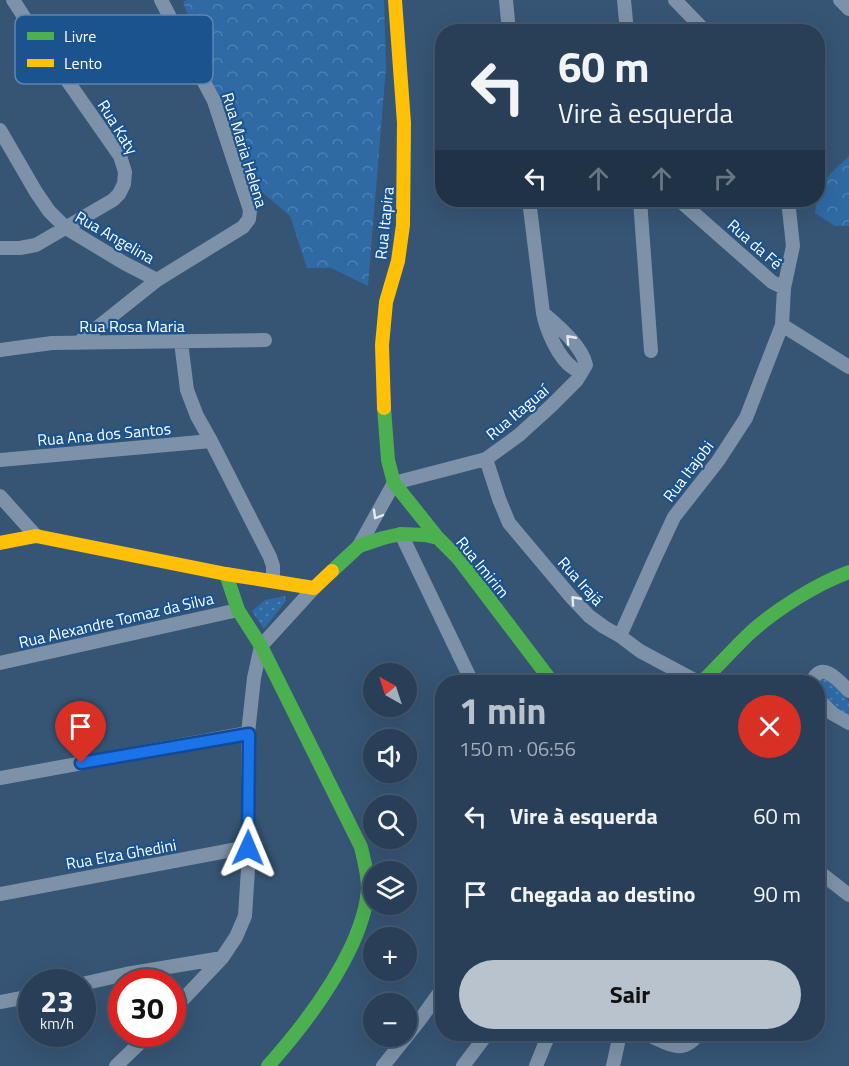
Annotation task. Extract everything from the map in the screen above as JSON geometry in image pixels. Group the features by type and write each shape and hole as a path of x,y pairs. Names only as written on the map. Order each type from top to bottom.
{"street":[{"name":"Rua Katy","path":"13,0 22,15"},
{"name":"Rua Maria Helena","path":"162,0 170,15"},
{"name":"Rua Itapira","path":"395,0 404,123 404,192 403,225 398,261 386,302 382,345 388,460 394,483 438,538"},
{"path":"506,0 508,24"},
{"path":"624,0 626,24"},
{"path":"675,0 698,24"},
{"path":"840,0 849,9"},
{"name":"Rua Katy","path":"0,248 36,245 113,200 124,184 125,172 120,156 69,84"},
{"name":"Rua Maria Helena","path":"78,343 157,280 243,227 249,219 250,210 214,101 205,84"},
{"name":"Rua Angelina","path":"0,130 36,192 49,211 66,228 157,280"},
{"name":"Rua Itaguaí","path":"394,483 486,459 519,435 578,380 582,371 573,369 557,349 545,326 530,207"},
{"path":"641,207 651,351"},
{"name":"Rua da Fé","path":"687,207 772,282 784,288"},
{"path":"789,207 793,246 784,288 782,325 849,367"},
{"name":"Rua Itajobi","path":"620,636 674,517 718,461 746,418 782,325"},
{"name":"Rua Rosa Maria","path":"0,350 78,343 265,340"},
{"path":"182,342 187,390 197,416 270,557 273,566 273,581"},
{"name":"Rua Ana dos Santos","path":"0,460 211,441"},
{"name":"Rua Irajá","path":"486,459 509,523 572,598 604,627 640,651 686,675"},
{"path":"186,996 222,958 246,916 249,734 254,678 261,646 314,588 359,546 394,483"},
{"path":"0,496 36,536"},
{"name":"Rua Imirim","path":"359,546 401,534 414,533 438,538 458,558 547,675"},
{"path":"401,534 469,675"},
{"path":"0,543 36,536 226,574 314,588"},
{"path":"707,675 751,632 787,605 829,579 849,572"},
{"path":"226,574 238,610 261,646 361,847 368,888 362,922 341,969 294,1037 268,1066"},
{"name":"Rua Alexandre Tomaz da Silva","path":"0,663 238,610"},
{"path":"817,675 823,672 829,673 849,692"},
{"path":"825,706 833,714 849,723"},
{"path":"0,778 249,734"},
{"name":"Rua Elza Ghedini","path":"0,894 248,848"},
{"path":"825,876 849,895"},
{"path":"96,981 222,958"},
{"path":"0,1002 18,999"},
{"path":"390,1063 435,999"},
{"path":"463,1066 482,1041"},
{"path":"536,1066 546,1041"},
{"path":"613,1066 618,1041"},
{"path":"663,1041 678,1047 684,1047 691,1041"},
{"path":"116,1066 136,1047"}],"green space":[{"path":"187,0 384,0 386,67 368,286 331,268 307,268 290,216 249,181 213,83 213,15 188,15 183,2"},
{"path":"849,156 849,226 835,226 815,213 816,207 825,207 825,181"},
{"path":"285,596 286,601 264,629 252,611 265,600"},
{"path":"825,679 836,687 849,702 849,718 825,699"}],"traffic: fast":[{"path":"384,408 388,460 394,483 438,538"},
{"path":"332,571 359,546 383,538 401,534 438,538 458,558 547,675"},
{"path":"709,675 751,632 773,615 810,590 849,572"},
{"path":"226,574 238,610 261,646 361,847 368,883 363,917 344,962 314,1008 268,1066"}],"traffic: slow":[{"path":"384,408 382,345 386,302 398,261 403,225 404,123 395,0"},
{"path":"0,543 36,536 226,574 314,588 332,571"}],"route":[{"path":"81,763 249,734 248,848"}]}
